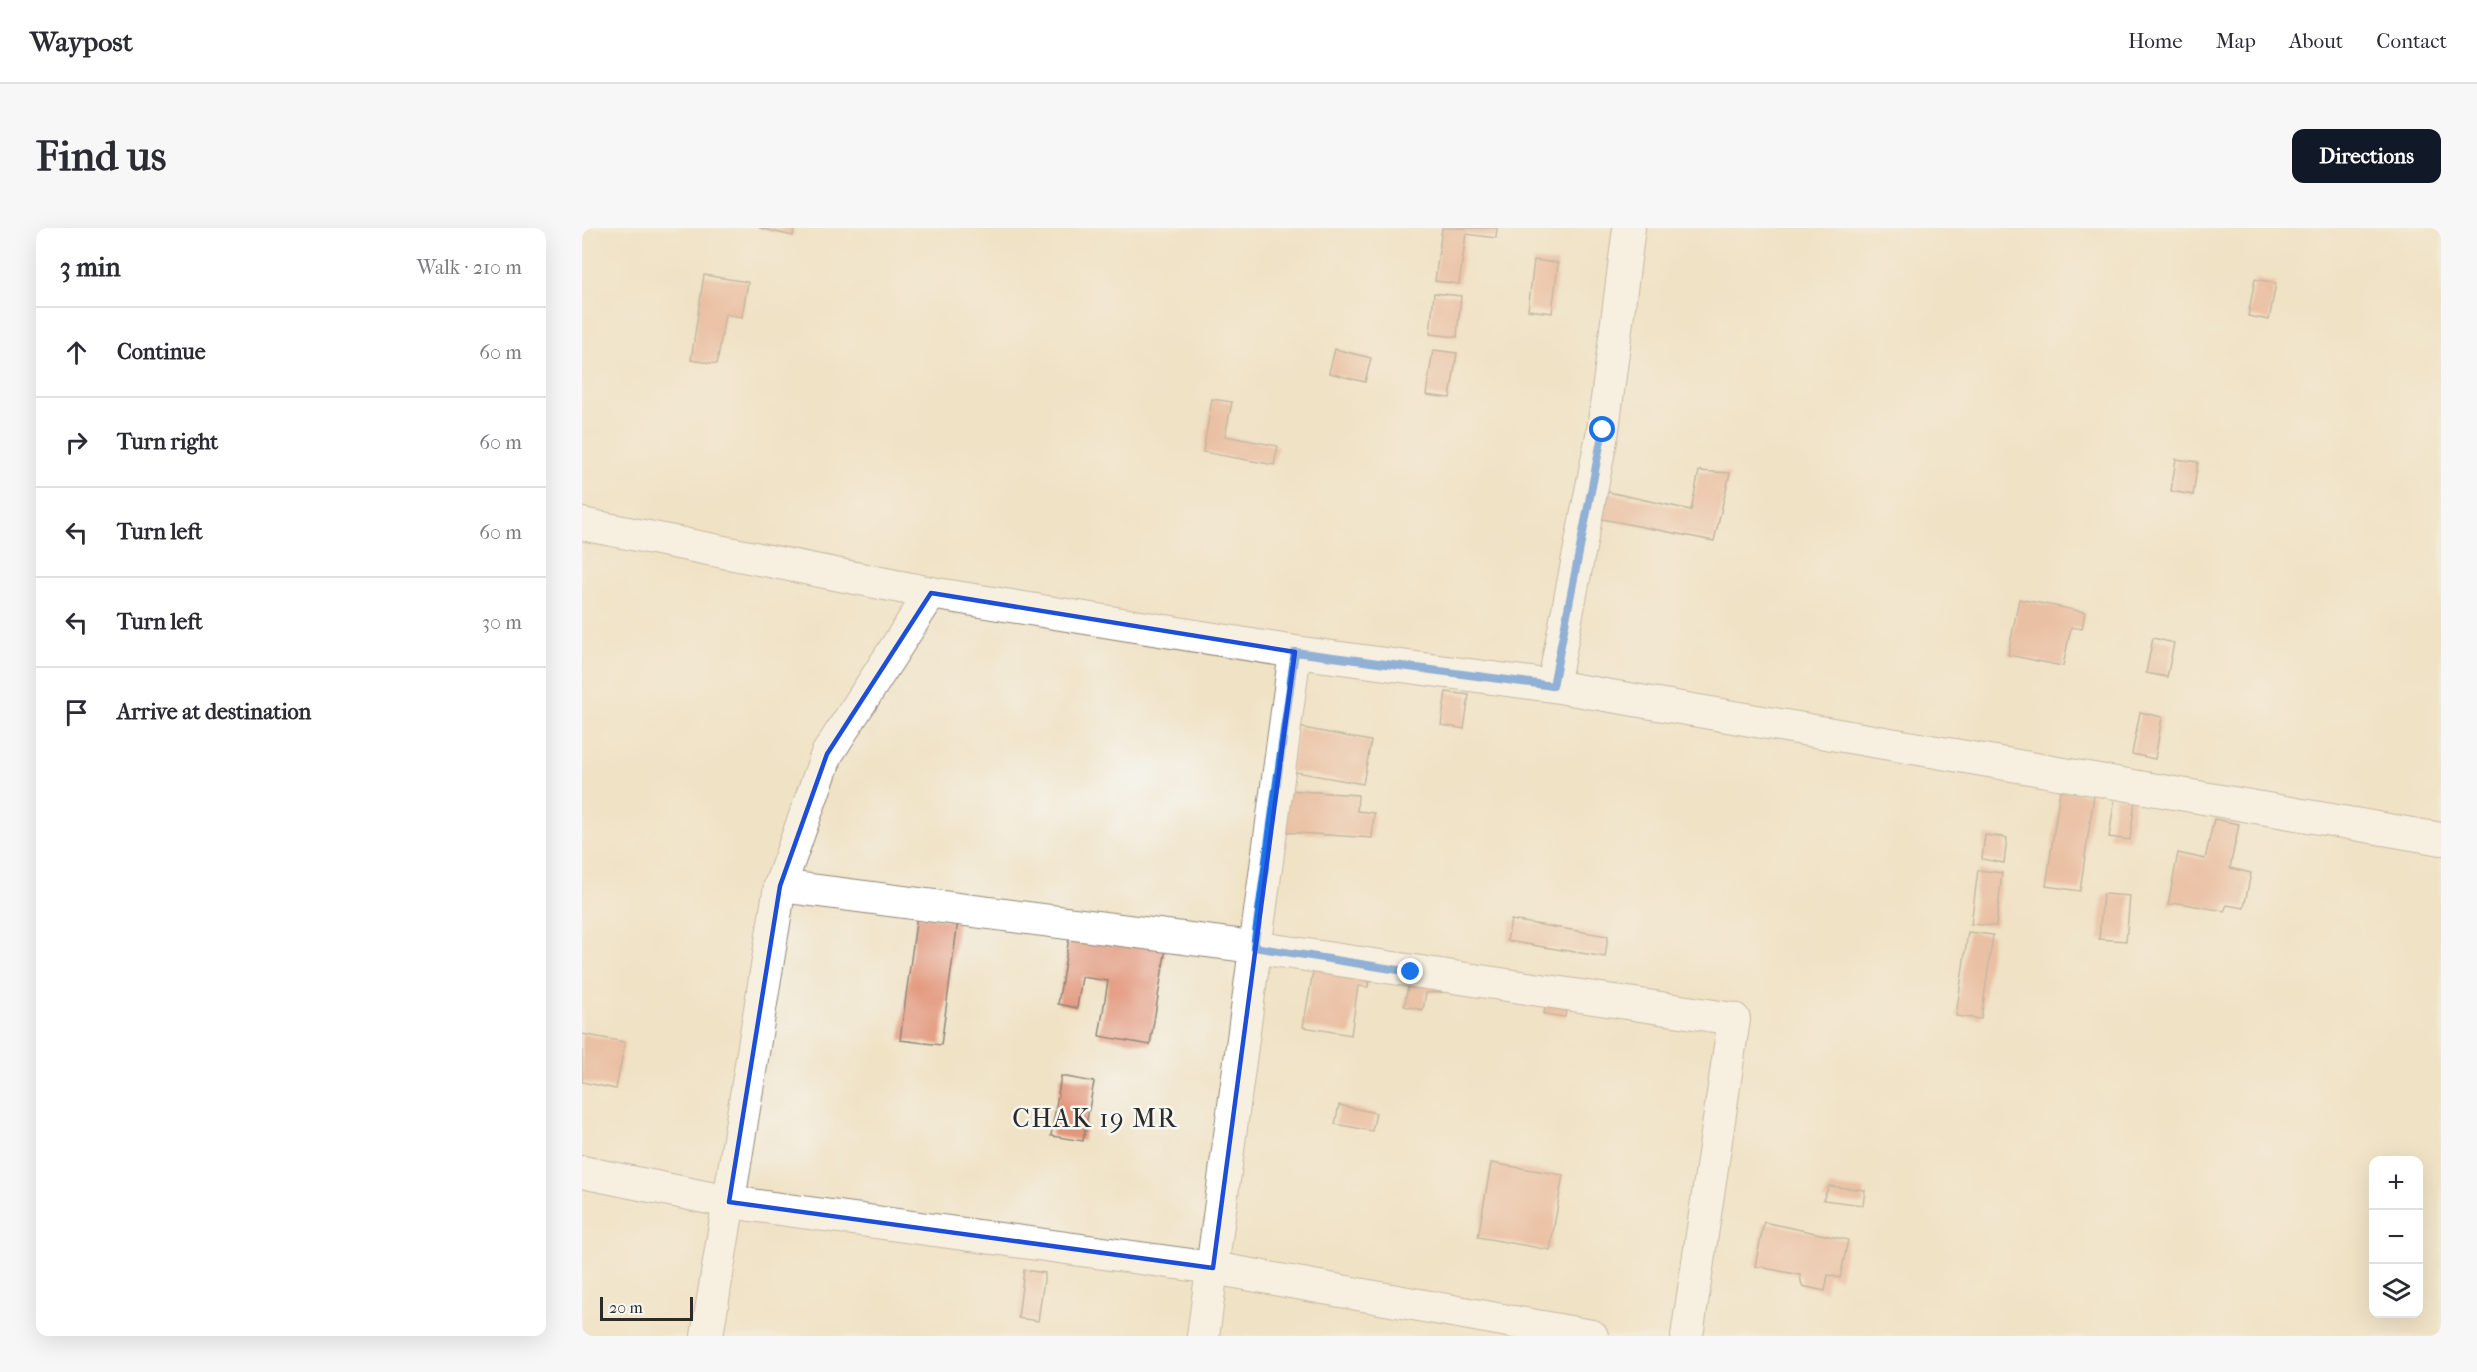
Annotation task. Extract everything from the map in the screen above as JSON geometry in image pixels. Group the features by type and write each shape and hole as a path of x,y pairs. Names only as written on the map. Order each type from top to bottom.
{"street":[{"path":"1553,686 1603,430 1629,228"},
{"path":"582,525 931,593 1295,652 1553,686 2441,839"},
{"path":"707,1336 780,886 827,754 931,593"},
{"path":"1203,1336 1295,652"},
{"path":"780,886 1254,947 1734,1019 1687,1336"},
{"path":"582,1172 729,1202 1213,1268 1592,1336"}],"highlighted area":[{"path":"931,593 1295,652 1213,1268 729,1202 780,886 827,754"}],"building":[{"path":"759,228 794,228 793,236"},
{"path":"1442,228 1497,228 1496,238 1466,234 1459,284 1435,281"},
{"path":"1534,260 1558,263 1552,313 1528,310"},
{"path":"704,275 748,282 742,317 725,314 717,364 691,360"},
{"path":"2255,279 2276,283 2269,320 2248,316"},
{"path":"1434,293 1461,296 1457,337 1430,334"},
{"path":"1335,349 1371,358 1365,382 1329,373"},
{"path":"1433,350 1457,353 1450,398 1426,395"},
{"path":"1212,399 1232,402 1225,436 1278,446 1274,465 1203,452"},
{"path":"2176,459 2198,462 2193,495 2171,491"},
{"path":"1699,471 1730,473 1714,541 1592,517 1599,490 1691,510"},
{"path":"2019,599 2085,612 2082,629 2071,627 2063,666 2008,655"},
{"path":"2153,638 2174,643 2167,677 2146,673"},
{"path":"1446,692 1469,695 1464,729 1441,725"},
{"path":"2140,712 2162,717 2155,759 2132,754"},
{"path":"1298,727 1371,741 1363,784 1290,771"},
{"path":"1287,790 1358,795 1357,811 1374,813 1372,838 1284,832"},
{"path":"2060,790 2094,795 2080,891 2046,886"},
{"path":"2115,797 2135,800 2130,840 2109,837"},
{"path":"2214,819 2239,824 2230,868 2251,873 2244,908 2227,905 2224,911 2179,903 2168,905 2178,853 2205,859"},
{"path":"1985,835 2007,838 2004,863 1982,859"},
{"path":"1978,870 2002,873 1996,926 1971,924"},
{"path":"2103,894 2130,896 2126,941 2099,939"},
{"path":"917,915 958,921 941,1045 900,1040"},
{"path":"1511,920 1608,936 1605,957 1507,941"},
{"path":"1070,932 1166,948 1150,1045 1099,1036 1108,981 1082,977 1077,1008 1058,1004"},
{"path":"1968,932 1993,935 1981,1019 1956,1016"},
{"path":"1314,966 1369,975 1368,987 1358,986 1351,1035 1303,1027"},
{"path":"1411,972 1447,979 1444,992 1426,993 1423,1010 1404,1006"},
{"path":"1547,996 1568,999 1565,1017 1544,1014"},
{"path":"582,1034 625,1042 616,1089 582,1082"},
{"path":"1061,1076 1094,1082 1083,1141 1051,1136"},
{"path":"1339,1105 1376,1113 1372,1131 1335,1124"},
{"path":"1491,1163 1563,1175 1550,1250 1478,1237"},
{"path":"1829,1186 1865,1190 1863,1205 1823,1200"},
{"path":"1764,1222 1848,1240 1840,1278 1828,1275 1825,1291 1802,1286 1800,1275 1755,1266"},
{"path":"1024,1270 1045,1273 1038,1321 1018,1318"}],"district":[{"name":"CHAK 19 MR","path":"1095,1118"}],"route":[{"path":"1411,972 1254,947 1295,652 1553,686 1603,430"}]}
